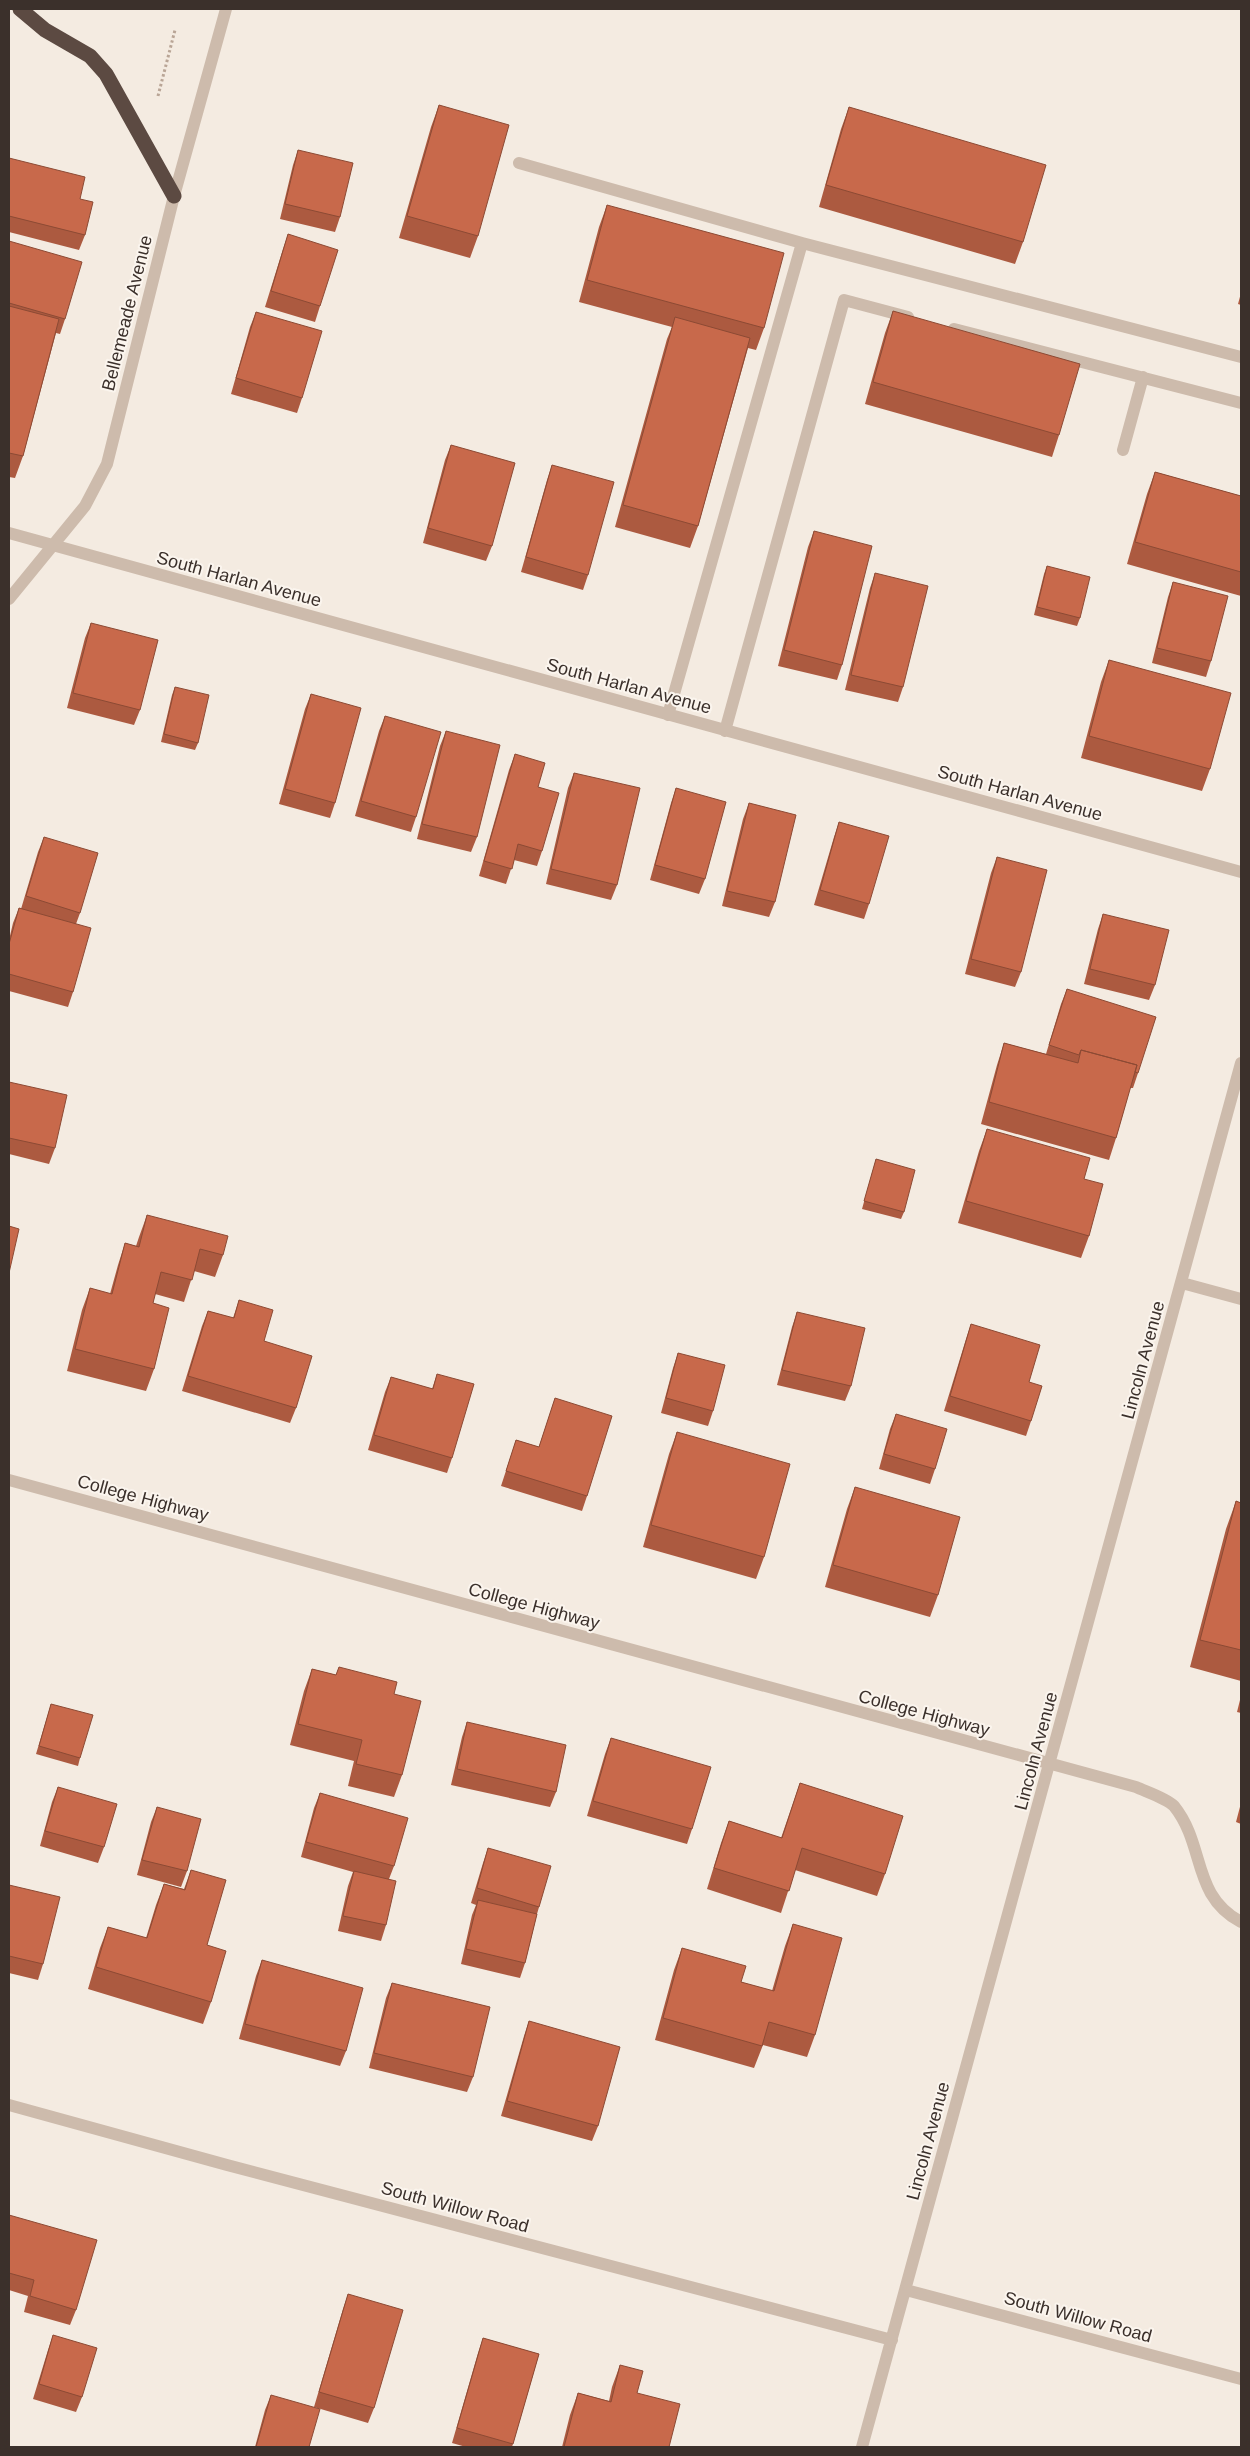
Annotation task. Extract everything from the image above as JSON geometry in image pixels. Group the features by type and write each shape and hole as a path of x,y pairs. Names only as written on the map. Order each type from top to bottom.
{"highway":[{"path":"20,9 45,30 90,56 106,74 174,196"}],"street":[{"name":"Bellemeade Avenue","path":"9,599 85,506 107,464 174,196 226,9"},
{"path":"519,163 802,243 1241,357"},
{"path":"668,715 802,243"},
{"path":"725,730 844,300 921,320"},
{"path":"940,325 1241,403"},
{"path":"1123,450 1143,377"},
{"name":"South Harlan Avenue","path":"9,534 1241,872"},
{"name":"Lincoln Avenue","path":"862,2447 1241,1063"},
{"path":"1182,1283 1241,1299"},
{"name":"College Highway","path":"9,1480 1136,1788 1172,1805 1191,1834 1205,1886 1225,1913 1241,1922"},
{"name":"South Willow Road","path":"9,2105 236,2167 892,2340"},
{"name":"South Willow Road","path":"906,2290 1241,2378"}],"path":[{"path":"158,96 175,30"}],"building":[{"path":"439,105 509,125 478,236 407,216"},
{"path":"849,107 1046,165 1023,242 826,185"},
{"path":"298,150 353,163 340,217 285,204"},
{"path":"9,158 85,177 80,199 93,202 85,235 9,216"},
{"path":"607,205 784,253 764,328 587,280"},
{"path":"288,234 338,250 320,306 271,291"},
{"path":"9,241 82,262 65,319 9,303"},
{"path":"9,306 59,319 23,456 9,453"},
{"path":"893,311 1080,364 1059,435 873,382"},
{"path":"256,312 322,331 302,398 236,378"},
{"path":"675,317 750,338 698,526 623,505"},
{"path":"451,445 515,463 492,546 428,528"},
{"path":"552,465 614,482 588,575 526,557"},
{"path":"1155,472 1241,496 1241,572 1135,542"},
{"path":"814,531 872,546 842,665 784,650"},
{"path":"1047,566 1090,577 1080,618 1037,607"},
{"path":"875,573 928,586 903,687 851,675"},
{"path":"1173,582 1228,596 1211,661 1157,648"},
{"path":"91,623 158,640 140,710 73,693"},
{"path":"1109,660 1231,693 1210,769 1089,736"},
{"path":"175,687 209,695 198,743 164,734"},
{"path":"311,694 361,708 335,803 285,789"},
{"path":"385,716 441,732 416,817 361,801"},
{"path":"446,731 500,745 477,837 422,824"},
{"path":"515,754 545,763 538,787 559,793 542,851 518,844 512,869 484,861"},
{"path":"574,773 640,788 617,885 551,869"},
{"path":"676,788 726,802 705,879 655,865"},
{"path":"749,803 796,815 775,902 727,891"},
{"path":"839,822 889,836 869,904 820,890"},
{"path":"44,837 98,853 80,913 26,896"},
{"path":"997,857 1047,870 1021,972 971,959"},
{"path":"19,908 91,928 73,992 9,974 9,944"},
{"path":"1103,914 1169,930 1155,985 1090,969"},
{"path":"1067,989 1156,1017 1138,1073 1135,1072 1137,1065 1081,1050 1079,1055 1049,1045"},
{"path":"1004,1043 1078,1063 1081,1050 1137,1065 1116,1138 989,1102"},
{"path":"9,1082 67,1095 55,1148 9,1138"},
{"path":"987,1129 1090,1158 1084,1179 1103,1184 1089,1236 966,1201"},
{"path":"876,1159 915,1170 904,1212 864,1201"},
{"path":"147,1215 228,1236 223,1255 200,1249 192,1280 161,1272 153,1303 169,1308 154,1369 75,1349 90,1288 112,1294 125,1243 139,1247"},
{"path":"9,1226 19,1229 9,1273"},
{"path":"239,1300 273,1310 264,1341 312,1356 296,1408 188,1376 208,1311 234,1318"},
{"path":"797,1312 865,1328 851,1386 782,1370"},
{"path":"971,1324 1040,1345 1029,1382 1042,1386 1031,1421 950,1396"},
{"path":"678,1353 725,1365 713,1411 666,1398"},
{"path":"437,1374 474,1384 452,1458 374,1435 391,1377 433,1389"},
{"path":"555,1398 612,1416 587,1496 506,1471 516,1440 539,1447"},
{"path":"896,1414 947,1429 935,1469 884,1454"},
{"path":"677,1432 790,1464 764,1557 651,1525"},
{"path":"855,1487 960,1517 938,1595 833,1565"},
{"path":"1236,1501 1241,1503 1241,1650 1200,1640"},
{"path":"339,1667 397,1682 394,1694 421,1701 402,1775 356,1764 362,1740 298,1724 312,1669 336,1675"},
{"path":"51,1704 93,1715 80,1758 39,1746"},
{"path":"467,1722 566,1745 556,1792 457,1769"},
{"path":"611,1738 711,1767 692,1829 593,1801"},
{"path":"800,1783 903,1816 885,1874 802,1848 789,1891 714,1868 729,1821 782,1838"},
{"path":"58,1787 117,1804 104,1847 45,1831"},
{"path":"320,1793 408,1818 394,1866 306,1842"},
{"path":"157,1807 201,1819 187,1871 142,1860"},
{"path":"488,1848 551,1866 539,1907 477,1888"},
{"path":"191,1870 226,1880 207,1945 226,1951 211,2002 96,1967 108,1927 147,1938 164,1884 185,1890"},
{"path":"354,1871 396,1881 386,1925 343,1916"},
{"path":"9,1885 60,1897 43,1964 9,1956"},
{"path":"478,1900 537,1914 525,1963 466,1949"},
{"path":"793,1924 842,1938 815,2035 769,2022 762,2046 663,2018 682,1948 746,1966 741,1982 774,1991"},
{"path":"262,1960 363,1988 346,2051 245,2024"},
{"path":"392,1983 490,2007 473,2077 374,2053"},
{"path":"529,2021 620,2047 598,2126 507,2101"},
{"path":"9,2215 97,2240 76,2310 30,2296 34,2280 9,2273"},
{"path":"348,2294 403,2310 374,2408 319,2392"},
{"path":"53,2335 97,2348 82,2397 39,2384"},
{"path":"483,2338 539,2354 513,2444 457,2428"},
{"path":"620,2365 643,2371 637,2393 680,2404 669,2447 564,2447 578,2393 611,2402"},
{"path":"271,2395 320,2409 309,2447 256,2447"}]}
